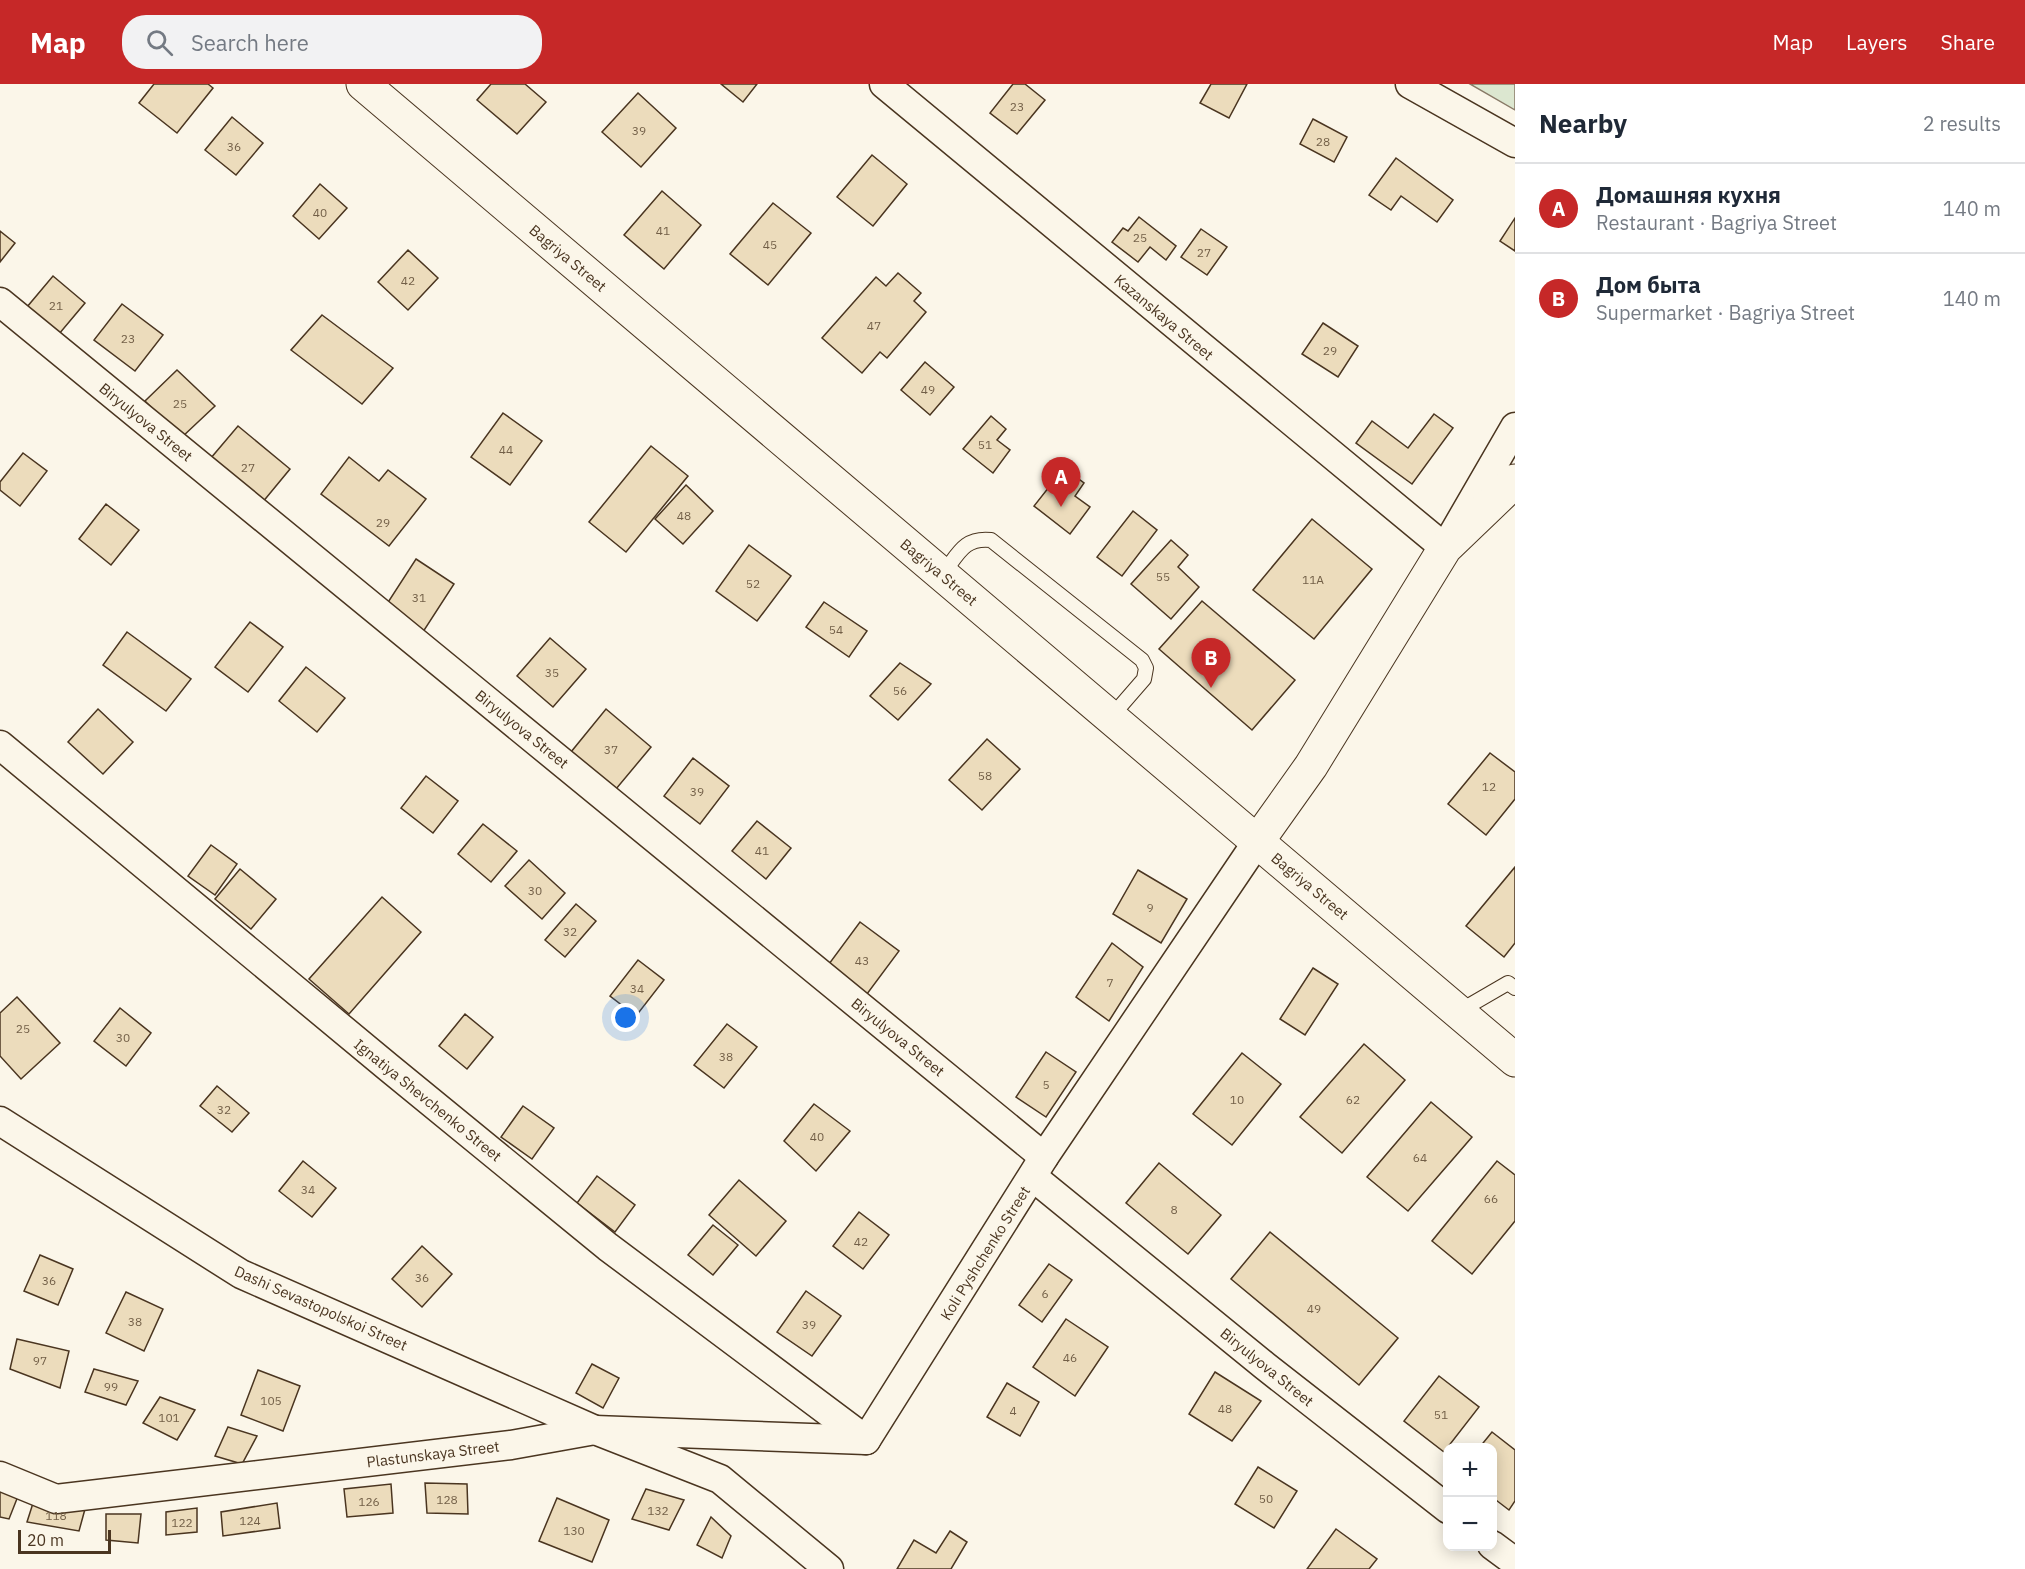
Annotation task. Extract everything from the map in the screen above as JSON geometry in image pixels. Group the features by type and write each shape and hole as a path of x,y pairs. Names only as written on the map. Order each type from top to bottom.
{"main road":[{"name":"Bagriya Street","path":"368,85 1515,1060"},
{"path":"1257,842 1311,766 1445,548 1515,481"}],"street":[{"name":"Kazanskaya Street","path":"884,84 1445,548"},
{"path":"1410,84 1515,143"},
{"name":"Biryulyova Street","path":"0,302 1039,1167 1265,1366 1443,1505"},
{"path":"1445,548 1515,427"},
{"name":"Ignatiya Shevchenko Street","path":"0,745 388,1068 608,1247 866,1440"},
{"name":"Koli Pyshchenko Street","path":"866,1440 1039,1167 1257,842"},
{"name":"Dashi Sevastopolskoi Street","path":"0,1121 241,1274 595,1430"},
{"path":"595,1430 866,1440"},
{"path":"595,1430 720,1479 829,1569"},
{"name":"Plastunskaya Street","path":"0,1476 56,1499 511,1445 595,1430"},
{"path":"1497,1549 1515,1562"}],"lane":[{"path":"942,575 967,543 978,539 991,540 1142,660 1146,668 1144,678 1111,717"},
{"path":"1458,1012 1508,983 1515,988"}],"green space":[{"path":"1470,84 1515,84 1515,110"}],"building":[{"path":"154,84 208,84 213,88 177,133 139,103"},
{"path":"491,84 525,84 546,102 517,134 477,100"},
{"path":"721,84 757,84 743,102"},
{"path":"1013,84 1025,84 1045,100 1017,134 990,113"},
{"path":"1211,84 1247,84 1229,118 1200,103"},
{"path":"638,93 676,128 641,167 602,132"},
{"path":"232,117 263,143 236,175 205,150"},
{"path":"1313,119 1347,137 1334,162 1300,144"},
{"path":"872,155 907,184 873,226 837,197"},
{"path":"1396,158 1453,200 1437,222 1401,196 1391,210 1369,195"},
{"path":"320,184 347,208 319,239 293,216"},
{"path":"662,191 701,225 664,269 624,235"},
{"path":"773,203 811,233 768,285 730,254"},
{"path":"1139,217 1176,246 1166,260 1150,247 1138,262 1112,242 1123,228 1128,231"},
{"path":"1515,218 1515,251 1500,241"},
{"path":"1201,229 1227,247 1207,275 1181,257"},
{"path":"0,231 15,243 0,262"},
{"path":"408,250 438,278 408,310 378,282"},
{"path":"898,273 921,293 914,301 926,312 887,358 880,352 862,373 822,338 876,277 886,286"},
{"path":"53,276 85,303 59,334 27,307"},
{"path":"122,304 163,335 135,371 94,340"},
{"path":"322,315 393,368 362,404 291,350"},
{"path":"1323,323 1358,346 1338,377 1302,354"},
{"path":"925,362 954,387 930,415 901,390"},
{"path":"177,370 215,406 181,438 145,401"},
{"path":"503,413 542,441 510,485 471,457"},
{"path":"1434,414 1453,428 1412,484 1356,443 1372,421 1408,448"},
{"path":"991,416 1006,429 997,440 1010,450 993,473 963,449"},
{"path":"238,426 290,469 257,509 205,465"},
{"path":"651,446 688,476 626,552 589,522"},
{"path":"23,453 47,471 20,506 0,490 0,482"},
{"path":"349,457 379,481 388,470 426,499 389,546 321,494"},
{"path":"1064,468 1084,483 1075,496 1090,507 1070,534 1034,506"},
{"path":"686,485 713,511 683,544 655,519"},
{"path":"106,504 139,530 111,565 79,539"},
{"path":"1133,511 1157,530 1122,576 1097,557"},
{"path":"1312,519 1372,569 1314,639 1253,590"},
{"path":"1171,540 1188,555 1178,567 1199,587 1171,619 1131,584"},
{"path":"749,545 791,576 757,621 716,591"},
{"path":"416,559 454,584 421,635 383,610"},
{"path":"1202,601 1295,680 1252,730 1159,649"},
{"path":"824,602 867,631 849,657 806,627"},
{"path":"250,622 283,647 248,692 215,667"},
{"path":"127,632 191,679 166,711 103,665"},
{"path":"550,638 586,669 553,707 517,676"},
{"path":"900,663 931,684 898,720 870,696"},
{"path":"306,667 345,698 317,732 279,701"},
{"path":"98,709 133,742 103,774 68,742"},
{"path":"606,709 651,747 616,789 571,752"},
{"path":"987,739 1020,769 982,810 949,780"},
{"path":"1490,753 1515,772 1515,799 1486,835 1448,804"},
{"path":"693,758 729,786 700,824 664,796"},
{"path":"426,776 458,801 433,833 401,808"},
{"path":"757,821 791,848 766,879 732,851"},
{"path":"483,824 517,851 491,882 458,854"},
{"path":"211,845 237,864 215,895 188,876"},
{"path":"529,860 565,893 542,919 505,886"},
{"path":"1515,867 1515,943 1504,957 1466,926"},
{"path":"240,869 276,899 251,929 215,899"},
{"path":"1138,870 1187,899 1161,943 1113,914"},
{"path":"382,897 421,932 349,1014 309,979"},
{"path":"576,904 596,921 565,957 545,940"},
{"path":"860,922 899,951 864,998 826,968"},
{"path":"1112,943 1143,967 1109,1021 1076,997"},
{"path":"638,960 664,980 636,1016 610,996"},
{"path":"1313,968 1338,984 1305,1035 1280,1019"},
{"path":"17,997 60,1043 21,1079 0,1056 0,1013"},
{"path":"120,1008 151,1033 126,1066 94,1041"},
{"path":"465,1014 493,1037 467,1069 439,1046"},
{"path":"727,1024 757,1047 724,1088 694,1065"},
{"path":"1364,1044 1405,1080 1342,1153 1300,1117"},
{"path":"1046,1052 1076,1072 1046,1117 1016,1097"},
{"path":"1242,1053 1281,1084 1232,1145 1193,1114"},
{"path":"217,1086 249,1113 232,1132 200,1106"},
{"path":"1431,1102 1472,1137 1408,1211 1367,1177"},
{"path":"814,1104 850,1131 816,1171 784,1141"},
{"path":"523,1106 554,1128 532,1159 501,1137"},
{"path":"303,1161 336,1188 312,1217 279,1191"},
{"path":"1497,1161 1515,1175 1515,1221 1472,1274 1432,1241"},
{"path":"1159,1163 1221,1215 1188,1254 1126,1203"},
{"path":"597,1176 635,1205 615,1232 577,1203"},
{"path":"739,1180 786,1221 756,1256 709,1215"},
{"path":"859,1212 889,1235 863,1269 833,1246"},
{"path":"713,1225 738,1245 713,1275 688,1255"},
{"path":"1270,1232 1398,1338 1359,1385 1231,1279"},
{"path":"422,1246 452,1274 422,1307 392,1279"},
{"path":"40,1255 73,1269 58,1305 24,1291"},
{"path":"1049,1264 1072,1280 1042,1322 1019,1305"},
{"path":"806,1291 841,1316 812,1356 777,1332"},
{"path":"126,1292 163,1309 144,1351 106,1333"},
{"path":"1066,1319 1108,1347 1075,1396 1033,1367"},
{"path":"17,1339 69,1351 60,1388 10,1369"},
{"path":"592,1364 619,1378 603,1408 576,1393"},
{"path":"94,1369 138,1381 126,1405 85,1392"},
{"path":"258,1370 300,1386 283,1431 241,1415"},
{"path":"1215,1372 1261,1401 1232,1441 1189,1414"},
{"path":"1439,1376 1479,1407 1451,1443 1443,1443 1443,1451 1404,1421"},
{"path":"1007,1383 1039,1402 1020,1436 987,1417"},
{"path":"160,1397 195,1410 177,1440 143,1423"},
{"path":"228,1427 257,1436 242,1464 215,1456"},
{"path":"1492,1432 1515,1450 1515,1501 1509,1510 1497,1501 1497,1443 1483,1443"},
{"path":"1258,1467 1297,1491 1274,1528 1235,1504"},
{"path":"425,1483 467,1484 468,1514 427,1513"},
{"path":"391,1484 393,1513 347,1517 344,1489"},
{"path":"0,1486 20,1491 9,1519 0,1517"},
{"path":"646,1489 684,1500 669,1530 632,1519"},
{"path":"557,1498 609,1520 592,1562 539,1541"},
{"path":"34,1500 85,1509 79,1531 27,1522"},
{"path":"277,1503 280,1528 223,1536 221,1512"},
{"path":"197,1508 197,1532 166,1535 166,1512"},
{"path":"106,1514 141,1514 138,1543 106,1540"},
{"path":"711,1517 731,1536 722,1558 697,1545"},
{"path":"1336,1529 1377,1559 1369,1569 1307,1569"},
{"path":"950,1531 967,1542 951,1569 897,1569 914,1540 936,1553"}],"place":[{"name":"Домашняя кухня","path":"1061,507"},
{"name":"Дом быта","path":"1211,688"}]}
